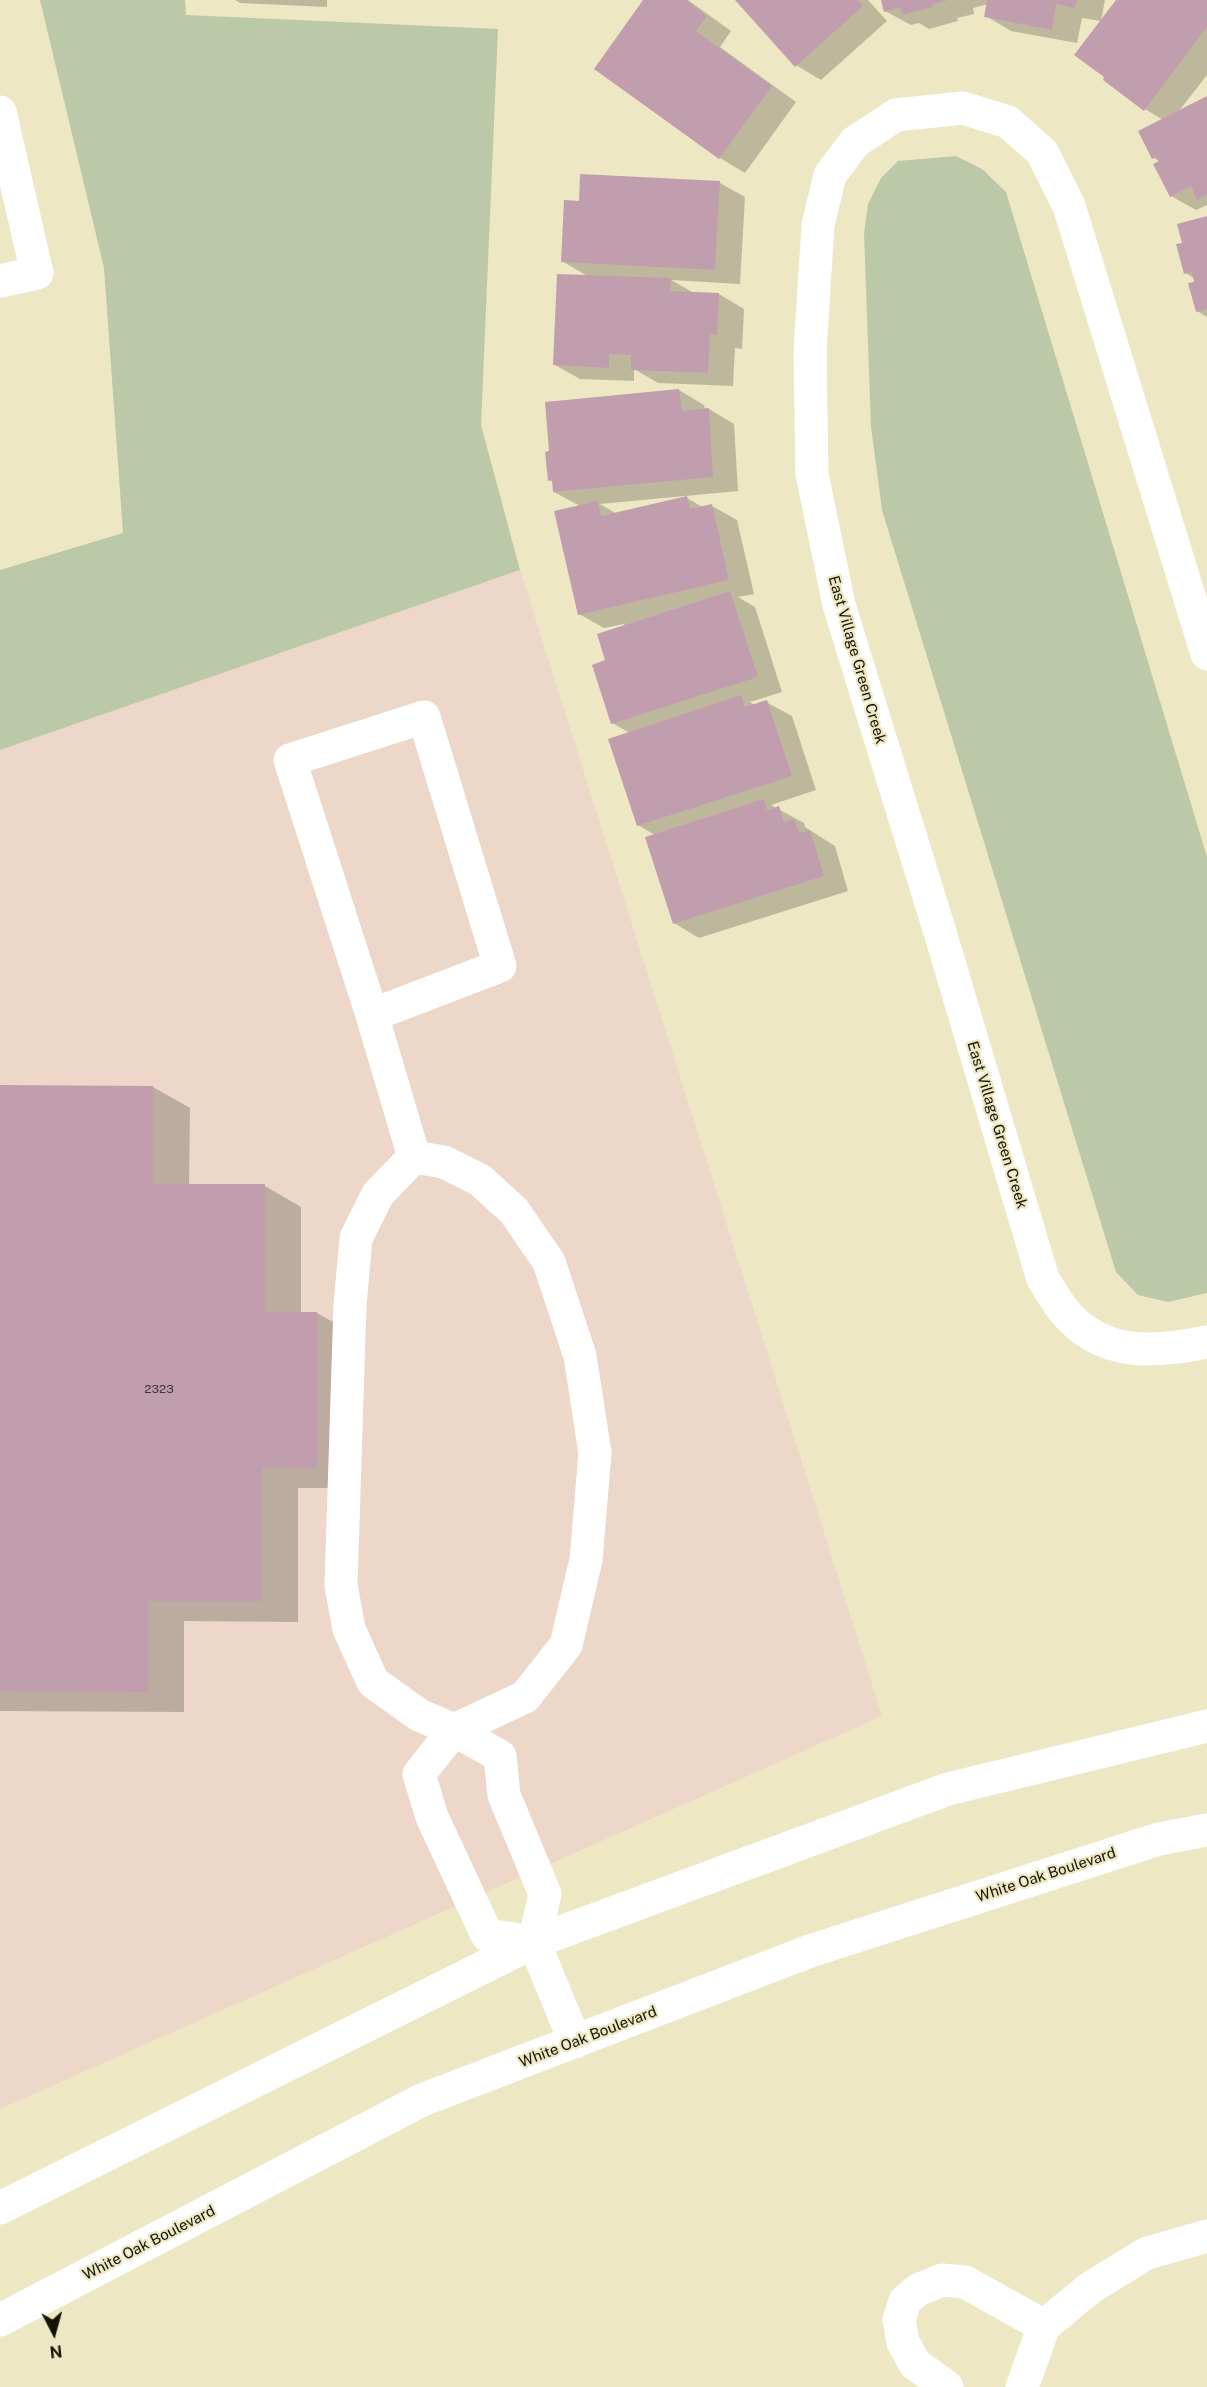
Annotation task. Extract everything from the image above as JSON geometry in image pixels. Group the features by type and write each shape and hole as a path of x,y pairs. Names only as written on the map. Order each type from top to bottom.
{"street":[{"name":"East Village Green Creek","path":"1207,654 1069,206 1042,152 1008,122 963,108 896,115 855,142 830,175 818,225 810,352 812,474 839,605 939,929 1043,1280 1065,1312 1091,1335 1121,1347 1168,1350 1207,1342"},
{"path":"0,112 37,273 0,281"},
{"path":"372,1015 500,966 424,717 290,760 372,1015 414,1157"},
{"path":"414,1157 444,1162 480,1180 513,1211 549,1262 580,1356 595,1453 586,1560 566,1645 525,1697 454,1730 419,1774 432,1817 487,1935 534,1942"},
{"path":"414,1157 378,1194 356,1238 350,1305 341,1585 349,1629 373,1682 418,1715 454,1730 500,1756 504,1796 545,1894 534,1942 575,2042"},
{"path":"0,2208 534,1942 948,1789 1207,1726"},
{"name":"White Oak Boulevard","path":"0,2320 423,2100 810,1951 1160,1839 1207,1830"},
{"path":"1022,2387 1044,2326 1090,2288 1147,2253 1207,2236"},
{"path":"947,2387 915,2364 903,2342 898,2320 905,2301 918,2290 942,2280 965,2282 1044,2326"}],"shaded area":[{"path":"520,570 882,1716 0,2109 0,750"}],"green space":[{"path":"40,0 185,0 186,15 498,29 481,425 520,570 0,750 0,570 123,533 104,268"},
{"path":"956,156 982,169 1006,192 1207,857 1207,1293 1168,1302 1138,1295 1116,1272 882,510 871,427 864,233 868,204 881,178 898,161"}],"building":[{"path":"643,0 686,0 707,16 696,31 772,86 719,159 594,69"},
{"path":"735,0 858,0 863,6 795,67"},
{"path":"881,0 946,1 902,15 900,7 884,12"},
{"path":"987,0 1077,0 1075,8 1056,4 1052,30 984,17"},
{"path":"1116,0 1207,0 1207,27 1144,111 1074,55"},
{"path":"1207,96 1207,195 1197,200 1191,186 1170,197 1153,164 1159,161 1157,157 1152,159 1138,131"},
{"path":"580,174 720,181 715,270 561,262 564,200 579,201"},
{"path":"1207,216 1207,309 1196,312 1188,283 1194,282 1192,272 1184,274 1176,244 1182,243 1177,224"},
{"path":"557,274 671,278 670,291 719,293 717,335 710,334 708,373 631,370 631,355 609,354 609,368 553,365"},
{"path":"679,389 682,411 709,408 713,477 553,492 552,480 548,481 545,452 549,451 545,402"},
{"path":"687,496 690,509 712,504 729,580 578,615 554,511 598,501 601,516"},
{"path":"730,591 758,677 611,724 592,665 605,660 597,634"},
{"path":"741,695 745,707 767,700 792,776 637,826 608,739"},
{"path":"764,799 767,810 779,806 784,822 794,819 799,833 810,830 824,876 673,924 645,837"},
{"path":"0,1085 153,1086 153,1184 265,1184 265,1312 317,1312 317,1468 262,1467 262,1601 148,1601 148,1692 0,1691"}]}
